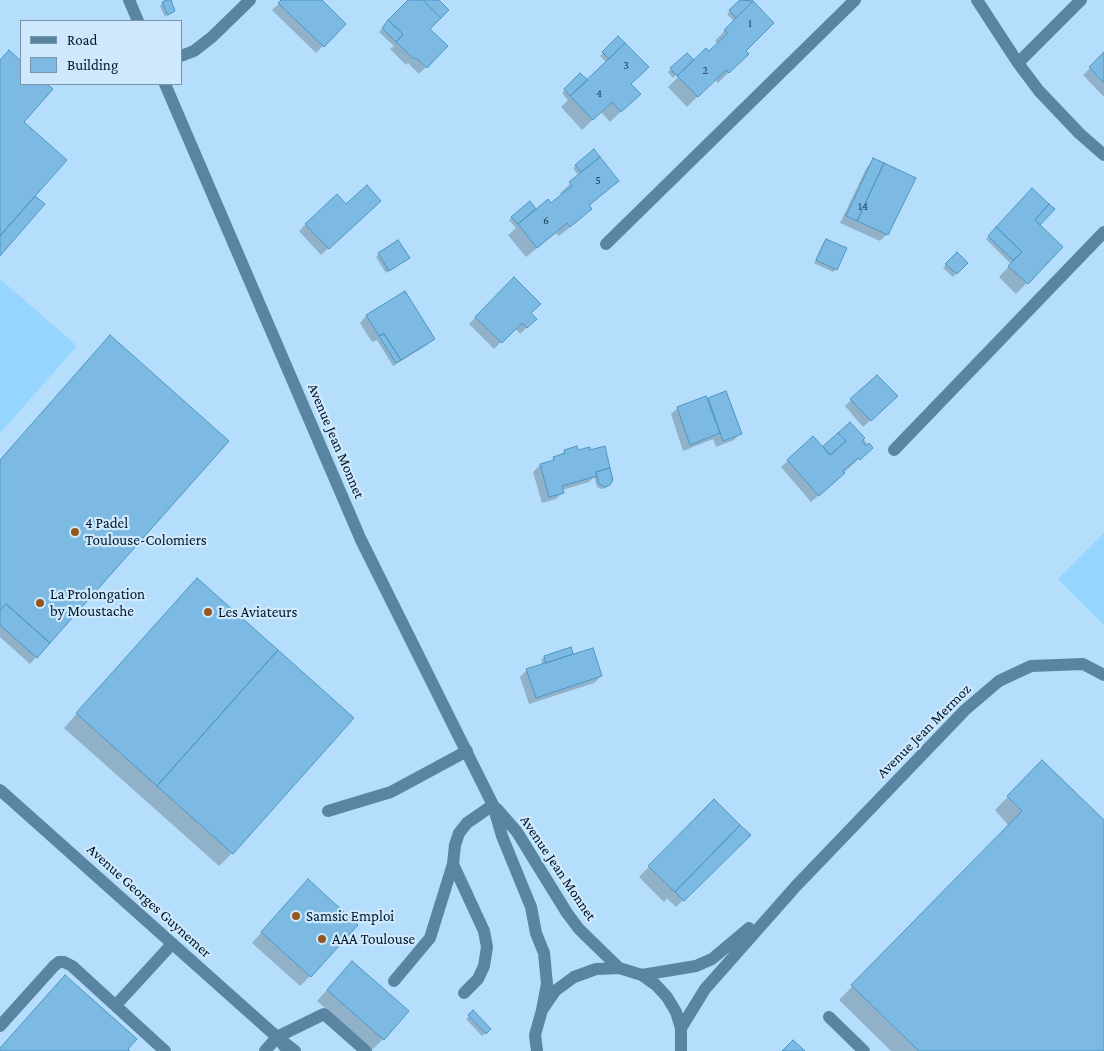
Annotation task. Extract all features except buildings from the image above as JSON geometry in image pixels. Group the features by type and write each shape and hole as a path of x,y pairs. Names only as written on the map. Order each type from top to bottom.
{"street":[{"path":"129,0 138,20"},
{"path":"182,56 194,51 212,37 250,0"},
{"path":"606,244 854,0"},
{"path":"978,0 1018,63 1039,91 1080,134 1104,155"},
{"path":"1018,63 1082,0"},
{"name":"Avenue Jean Monnet","path":"165,85 362,540 493,805 502,836 531,907 536,934 544,952 547,984 535,1036 537,1051"},
{"path":"894,450 1104,232"},
{"name":"Avenue Jean Mermoz","path":"681,1028 705,989 796,886 965,710 998,681 1031,666 1083,664 1104,675"},
{"path":"328,811 391,792 467,751"},
{"name":"Avenue Georges Guynemer","path":"0,790 295,1051"},
{"path":"394,981 430,938 453,864 455,844 459,833 467,823 493,805"},
{"name":"Avenue Jean Monnet","path":"493,805 516,832 579,929 619,968"},
{"path":"453,864 484,930 487,948 484,966 478,979 464,993"},
{"name":"Avenue Jean Mermoz","path":"642,976 696,966 712,960 796,886"},
{"path":"116,1005 172,944"},
{"path":"0,1026 59,962 64,962 72,966 166,1051"},
{"path":"542,1010 555,991 574,976 596,969 619,968 642,976 656,985 668,997 676,1012 681,1028 681,1051"},
{"path":"265,1051 277,1037 324,1014 366,1051"},
{"path":"830,1017 864,1051"},
{"name":"Avenue Georges Guynemer","path":"277,1037 288,1051"}],"shaded area":[{"path":"0,279 77,346 0,433"},
{"path":"1104,533 1104,625 1058,579"}],"place":[{"name":"4 Padel Toulouse-Colomiers","path":"75,532"},
{"name":"La Prolongation by Moustache","path":"40,603"},
{"name":"Les Aviateurs","path":"208,612"},
{"name":"Samsic Emploi","path":"296,916"},
{"name":"AAA Toulouse","path":"322,939"}]}
